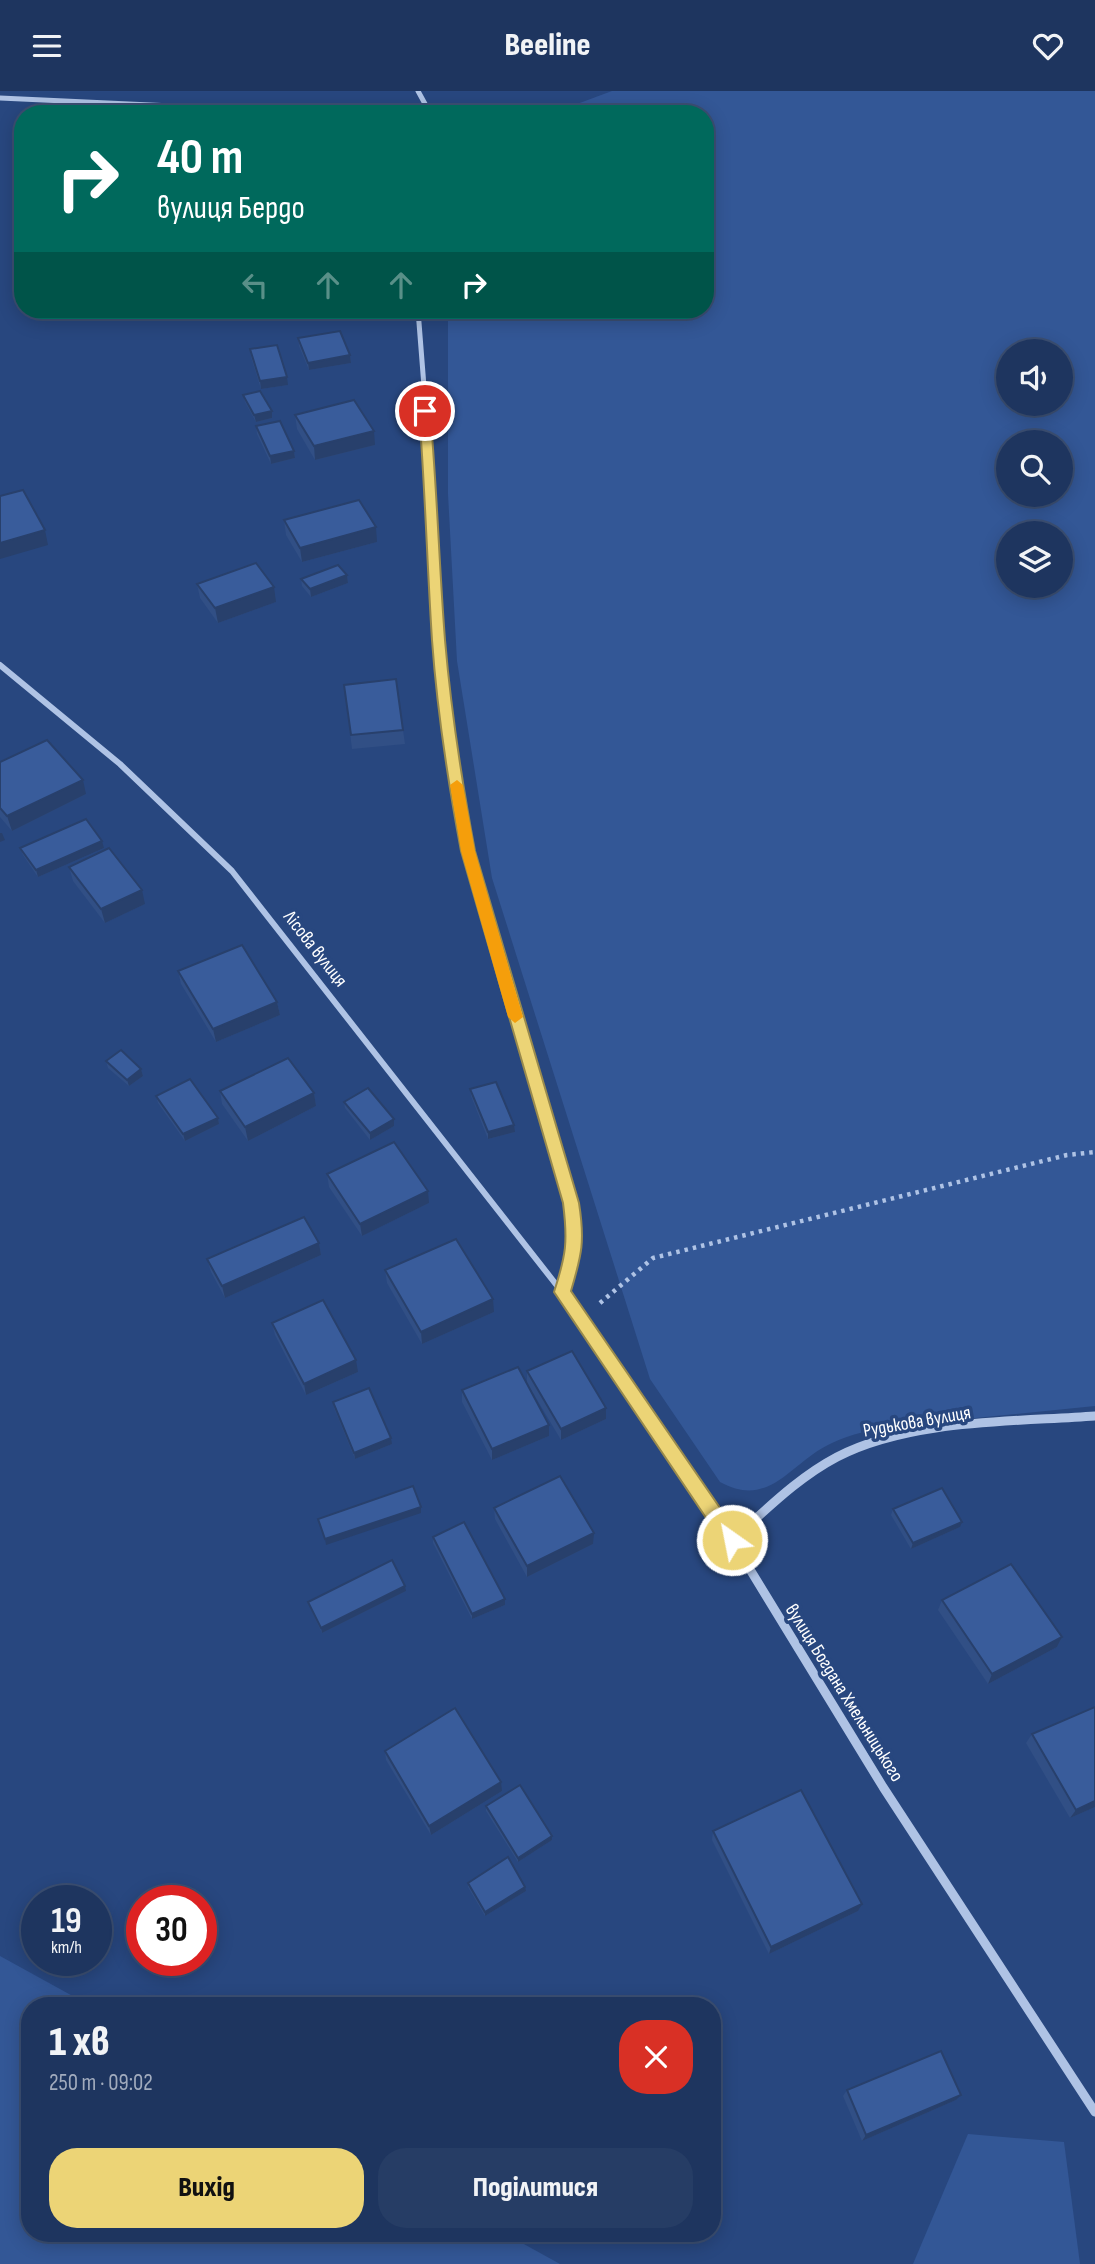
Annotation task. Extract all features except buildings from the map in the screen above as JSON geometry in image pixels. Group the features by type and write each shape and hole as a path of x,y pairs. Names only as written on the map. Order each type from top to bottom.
{"street":[{"path":"0,98 163,105"},
{"path":"419,319 434,514 439,641 459,804 472,864 571,1203 575,1252 562,1292"},
{"name":"Лісова вулиця","path":"0,665 110,753 190,826 232,871 562,1292"},
{"name":"вулиця Богдана Хмельницького","path":"562,1292 732,1540 883,1787 1095,2112"},
{"name":"Рудькова вулиця","path":"732,1540 825,1464 852,1450 928,1433 1095,1416"}],"path":[{"path":"581,1319 653,1258 1068,1155 1095,1153"}],"shaded area":[{"path":"612,91 1095,91 1095,1406 909,1424 862,1432 818,1451 767,1487 738,1489 720,1482 650,1379 492,878 457,661 448,494 448,319 714,319 714,105 574,105"},
{"path":"0,1956 21,1968 21,1976 36,1976 74,1997 21,1997 21,2242 520,2242 560,2264 0,2264"},
{"path":"968,2134 1064,2142 1080,2264 913,2264"}],"slow traffic":[{"path":"457,785 468,851 515,1017"}],"route":[{"path":"425,411 434,514 439,641 459,804 468,851 571,1203 575,1252 562,1292 732,1540"}]}
